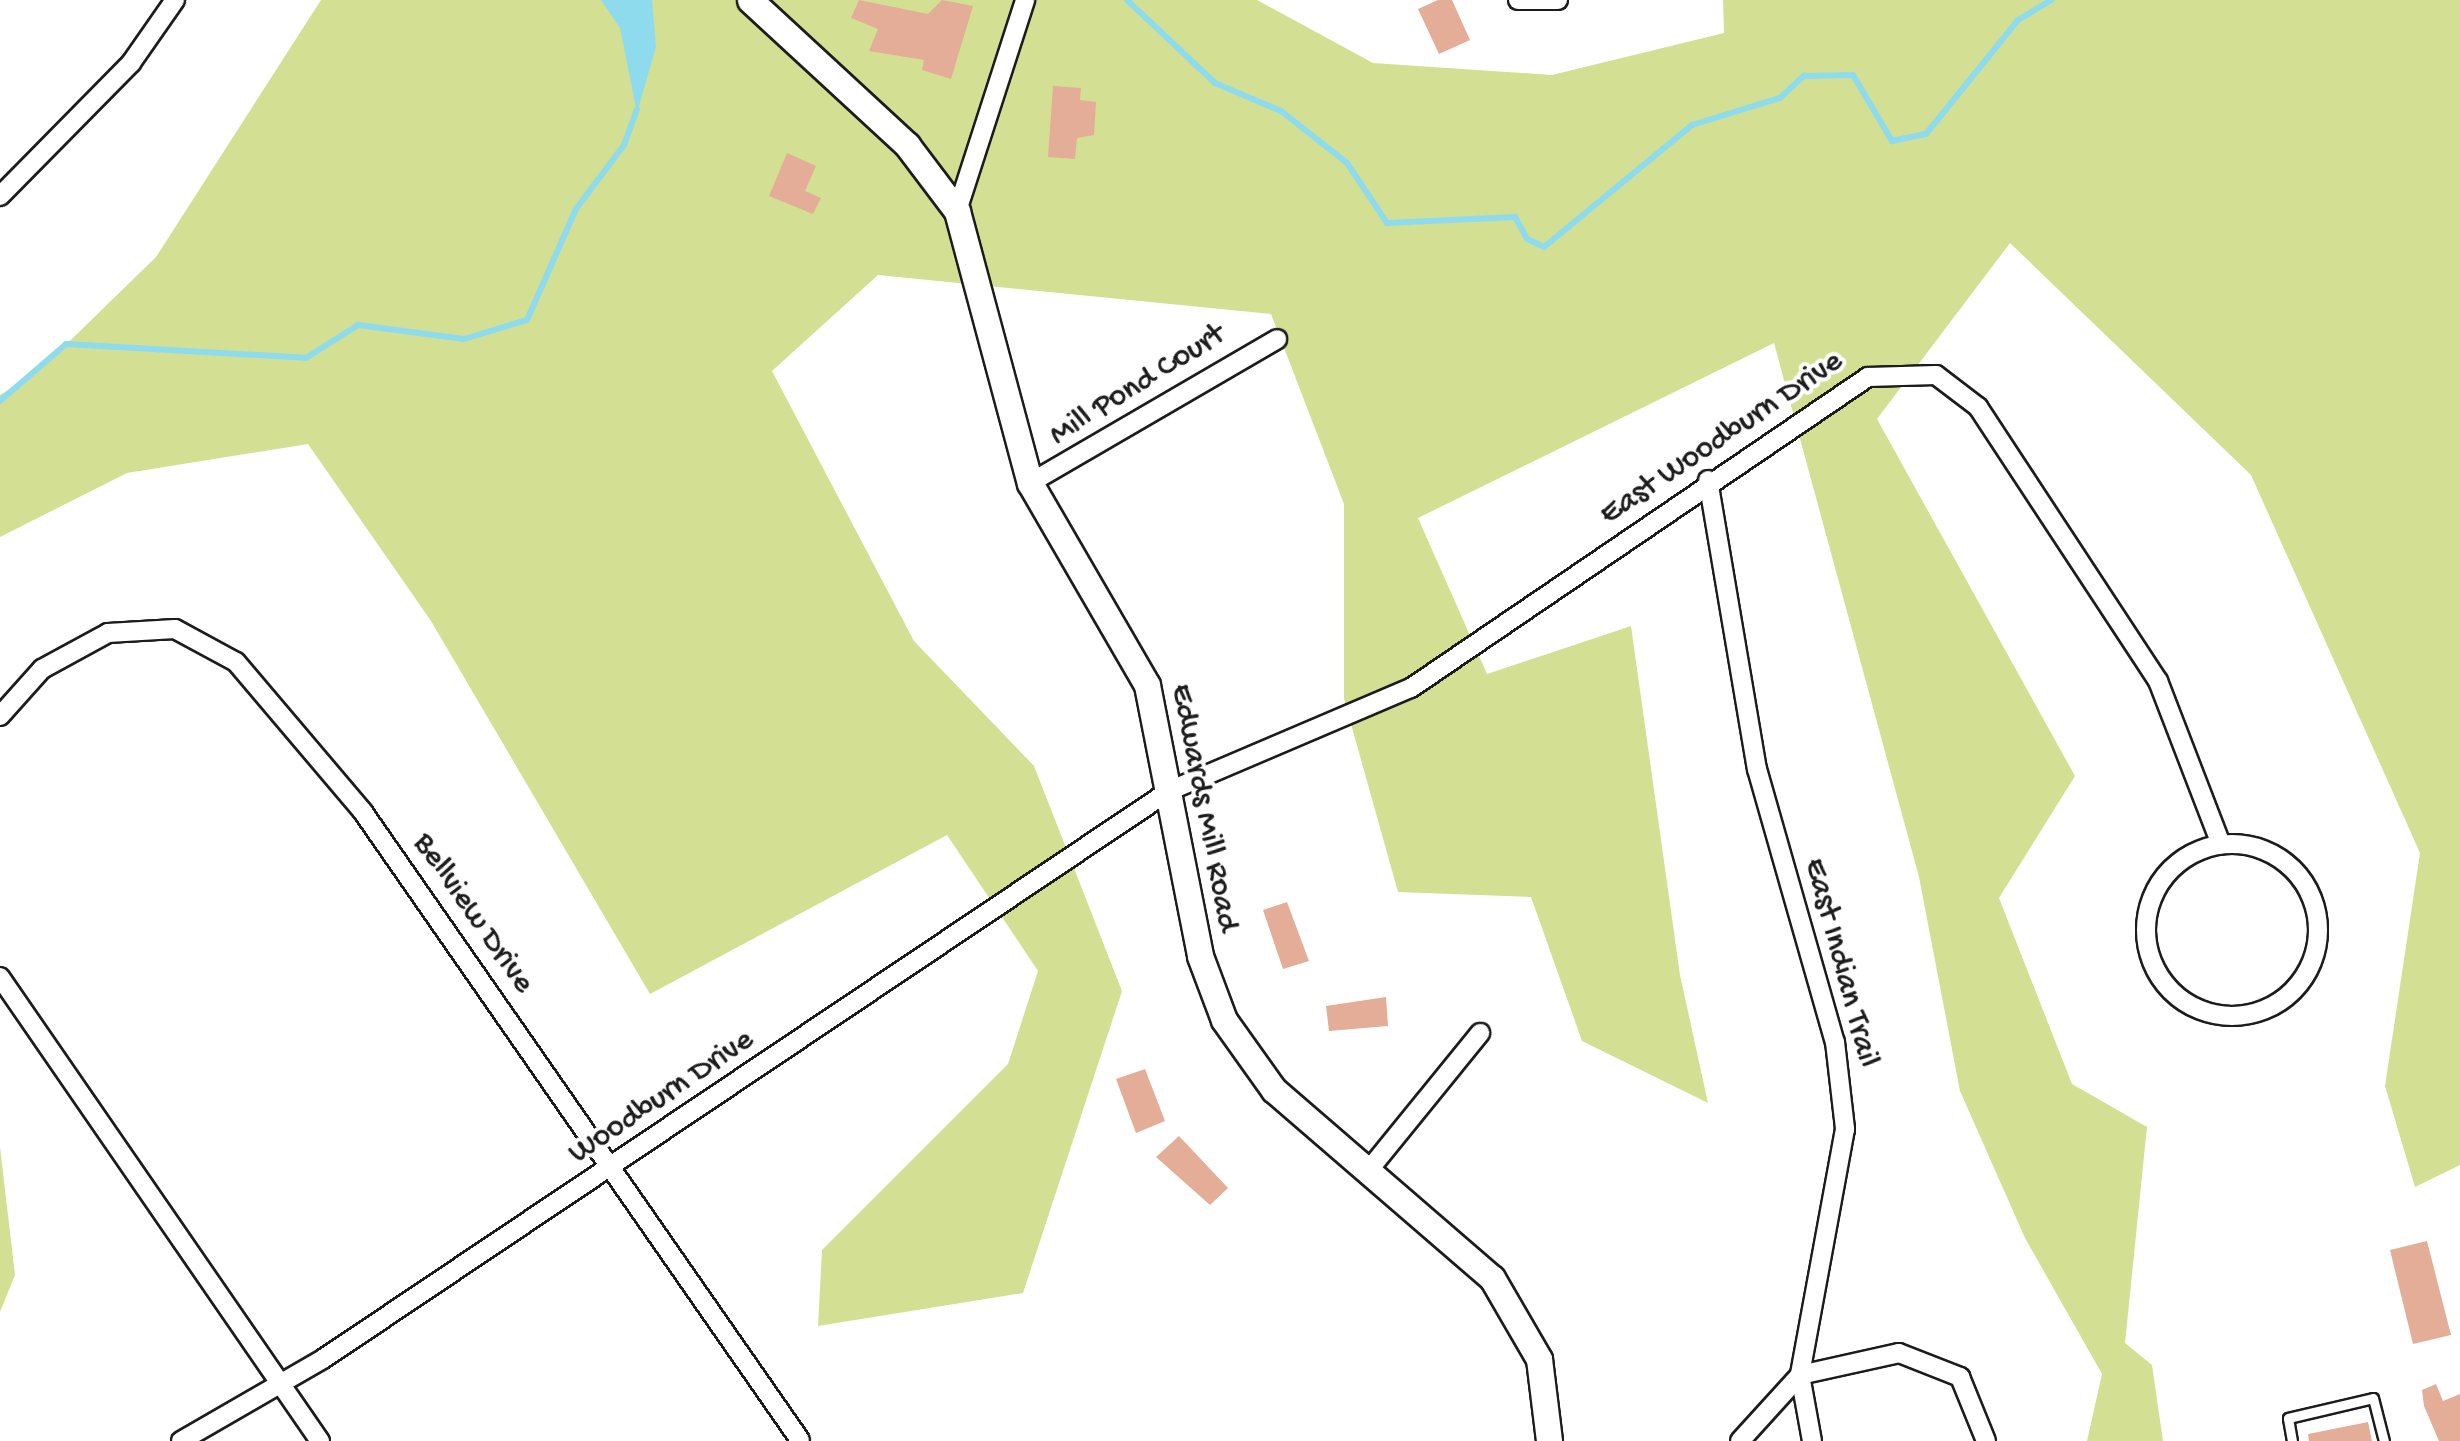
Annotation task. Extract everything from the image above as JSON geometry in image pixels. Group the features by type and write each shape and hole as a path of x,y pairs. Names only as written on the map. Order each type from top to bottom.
{"street":[{"path":"0,196 131,63 174,0"},
{"name":"Edwards Mill Road","path":"750,0 907,145 957,211 1030,483 1139,666 1169,791 1200,956 1224,1020 1274,1090 1368,1171 1516,1309 1539,1359 1549,1441"},
{"path":"957,211 1025,0"},
{"path":"1518,0 1558,0"},
{"name":"Mill Pond Court","path":"1030,483 1277,340"},
{"name":"East Woodburn Drive","path":"1169,791 1411,688 1708,480 1868,377 1913,370 1954,385 1978,407 2158,681 2221,844"},
{"name":"East Indian Trail","path":"1708,480 1757,769 1844,1090 1841,1170 1800,1375"},
{"name":"Bellview Drive","path":"0,716 52,661 108,633 159,626 215,646 364,812 614,1165 801,1441"},
{"name":"Woodburn Drive","path":"180,1441 614,1165 1169,791"},
{"path":"2221,844 2260,848 2292,868 2318,919 2314,958 2294,990 2242,1016 2186,1004 2159,977 2146,941 2158,885 2184,857 2221,844"},
{"path":"0,977 320,1441"},
{"path":"1368,1171 1480,1033"},
{"path":"1740,1441 1800,1375 1851,1358 1928,1357 1967,1385 1986,1441"},
{"path":"1800,1375 1812,1441"}],"lane":[{"path":"2292,1441 2288,1418 2373,1398 2384,1441"}],"green space":[{"path":"321,0 1257,0 1373,63 1552,75 1724,33 1723,0 2460,0 2460,1165 2415,1187 2385,1086 2420,853 2251,475 2010,243 1877,419 2075,776 1999,898 2072,1084 2147,1127 2125,1343 2152,1365 2163,1441 2087,1441 2102,1374 2025,1238 1960,1091 1919,877 1774,343 1418,518 1487,674 1631,626 1680,975 1708,1103 1582,1041 1531,897 1398,892 1344,699 1344,504 1271,314 878,275 772,371 914,641 1034,766 1122,991 1023,1293 818,1326 822,1250 1008,1064 1038,971 947,835 650,994 431,621 308,444 127,473 0,537 0,395 40,370 156,257"},
{"path":"0,1147 15,1275 0,1312"}],"water":[{"path":"601,0 652,0 656,47 637,113 620,28"}],"building":[{"path":"859,0 928,14 942,0 973,6 951,79 922,70 924,60 869,51 878,29 851,18"},
{"path":"1438,0 1452,0 1470,40 1439,54 1418,9"},
{"path":"1053,86 1081,88 1080,100 1096,102 1094,135 1077,138 1075,159 1048,157"},
{"path":"787,153 816,166 805,191 821,198 813,214 769,196"},
{"path":"1287,902 1309,961 1283,969 1263,910"},
{"path":"1386,997 1388,1026 1329,1031 1326,1006"},
{"path":"1145,1069 1165,1121 1136,1133 1116,1079"},
{"path":"1179,1136 1228,1188 1210,1205 1156,1157"},
{"path":"2427,1241 2451,1335 2413,1344 2390,1250"},
{"path":"2436,1384 2443,1401 2460,1394 2460,1441 2439,1441 2424,1406 2422,1390"},
{"path":"2368,1422 2372,1441 2309,1441 2308,1434"}],"waterway":[{"path":"1127,0 1215,83 1281,111 1347,163 1387,223 1515,217 1527,239 1544,247 1692,125 1780,98 1804,76 1853,75 1892,141 1926,134 2018,20 2051,0"},
{"path":"0,401 66,344 306,358 358,325 464,339 527,320 576,209 624,145 637,109"}]}
